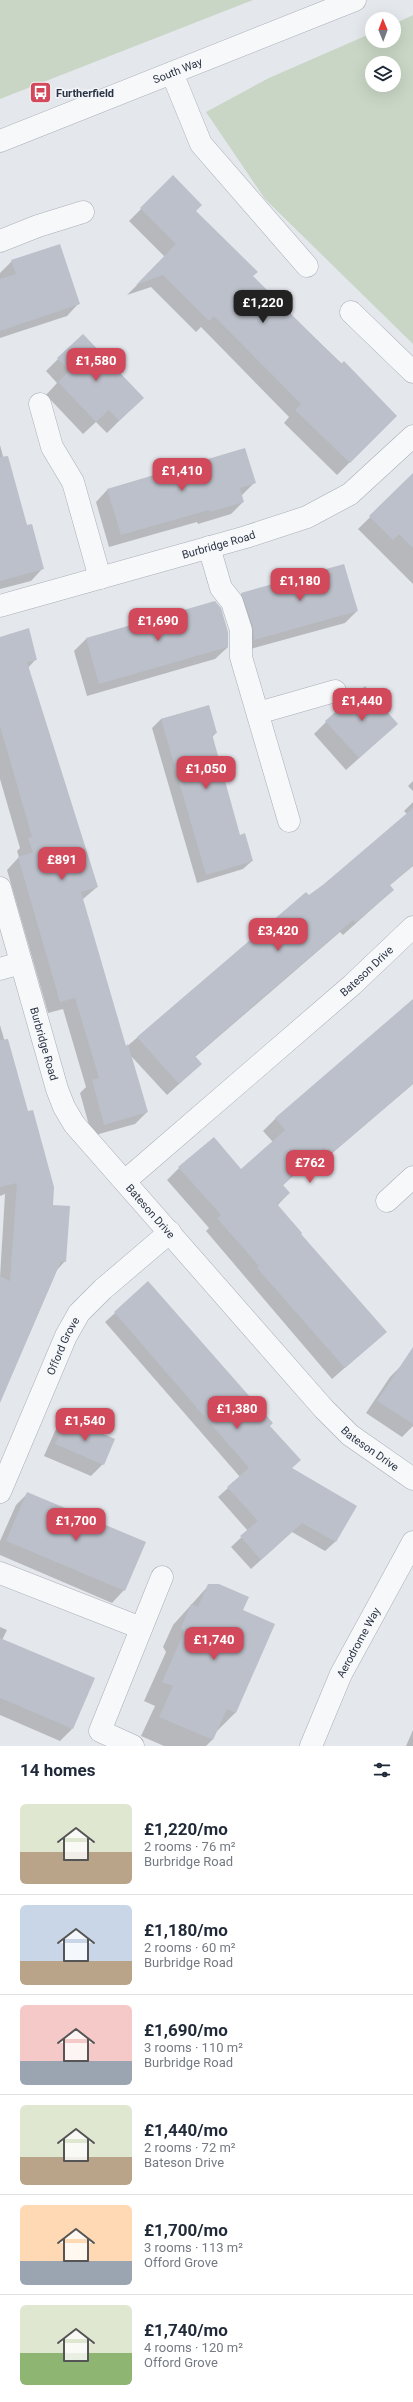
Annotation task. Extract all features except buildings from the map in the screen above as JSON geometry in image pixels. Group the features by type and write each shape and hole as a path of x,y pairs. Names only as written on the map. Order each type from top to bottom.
{"street":[{"name":"South Way","path":"0,141 355,0"},
{"path":"172,73 201,144 306,266"},
{"path":"0,241 38,226 83,212"},
{"path":"351,312 413,372"},
{"path":"40,404 52,447 73,482 100,578"},
{"name":"Burbridge Road","path":"0,606 209,547 307,517 350,494 413,436"},
{"path":"209,547 221,588 232,602 241,630 241,657 289,821"},
{"path":"258,712 336,691"},
{"name":"Burbridge Road","path":"0,888 64,1108 74,1124 125,1181"},
{"name":"Bateson Drive","path":"413,927 352,985 125,1181 324,1409 350,1434 413,1479"},
{"path":"0,969 21,963"},
{"path":"387,1201 413,1177"},
{"name":"Offord Grove","path":"0,1492 66,1336 80,1313 103,1289 170,1232"},
{"name":"Aerodrome Way","path":"311,1746 341,1674 413,1542"},
{"path":"0,1573 141,1628"},
{"path":"133,1746 100,1732 162,1577"}],"green space":[{"path":"0,0 253,0 0,99"},
{"path":"413,15 413,344 265,199 206,112 269,78 365,36 365,48 401,48 401,21"}],"place":[{"name":"Furtherfield","path":"40,93"}]}
